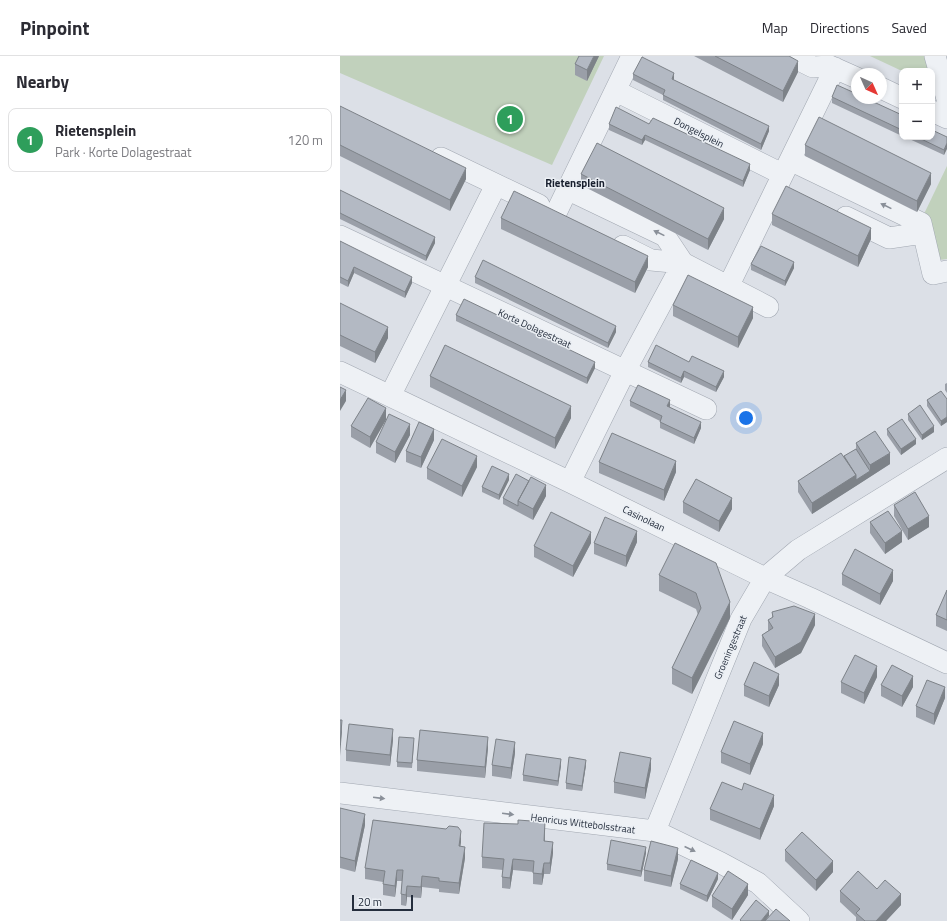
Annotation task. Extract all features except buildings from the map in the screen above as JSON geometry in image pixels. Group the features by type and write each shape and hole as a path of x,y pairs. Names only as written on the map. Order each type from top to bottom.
{"street":[{"path":"556,213 569,190 632,56"},
{"path":"791,56 813,67 830,63 851,75"},
{"path":"935,56 947,99"},
{"path":"728,287 783,173 830,63"},
{"name":"Dongelsplein","path":"616,90 783,173 921,222 922,233 933,274 947,270"},
{"path":"887,91 899,97"},
{"path":"935,112 947,118"},
{"path":"422,148 576,223"},
{"name":"Dongelsplein","path":"783,173 799,194"},
{"path":"390,396 496,184"},
{"path":"569,190 665,236 683,263"},
{"path":"826,208 889,238 922,233"},
{"name":"Korte Dolagestraat","path":"340,236 706,409"},
{"path":"603,236 651,260 683,263 768,307"},
{"path":"570,482 625,371 683,263"},
{"name":"Casinolaan","path":"340,372 570,482 765,578 947,663"},
{"name":"Groeningestraat","path":"655,831 741,619 765,578 798,550 947,458"},
{"name":"Henricus Wittebolsstraat","path":"340,793 655,831 758,883 799,921"}],"green space":[{"name":"Rietensplein","path":"340,56 604,56 552,165 340,73"},
{"path":"870,56 926,56 929,68 899,68 899,70"},
{"path":"947,166 947,259 939,260 923,216"}],"place":[{"name":"Rietensplein","path":"510,119"}],"district":[{"name":"Rietensplein","path":"575,183"}]}
